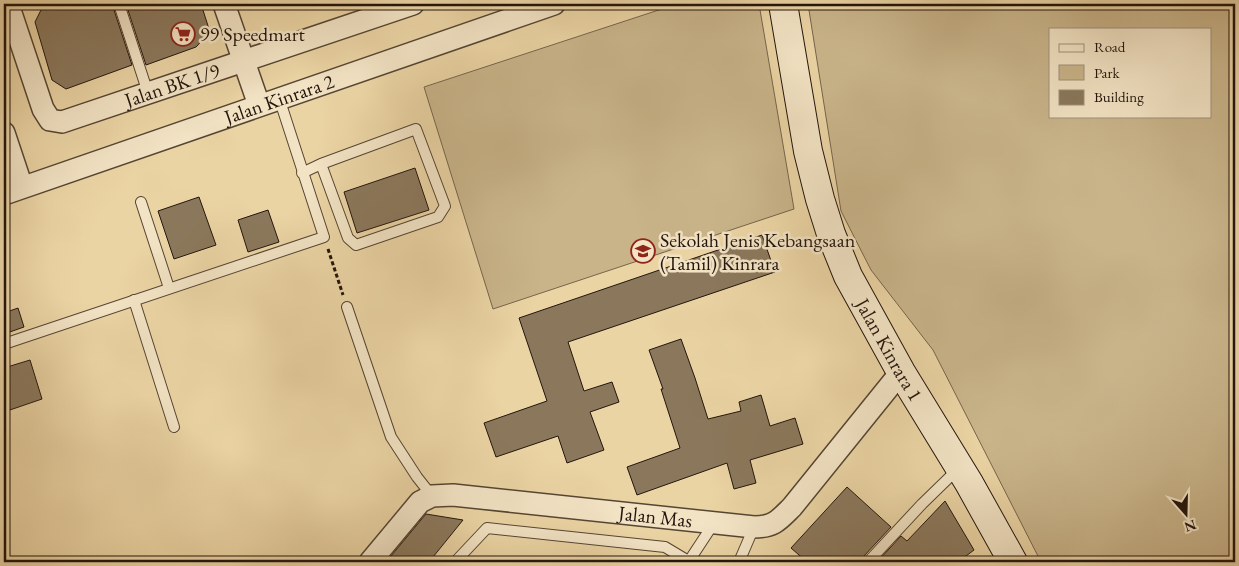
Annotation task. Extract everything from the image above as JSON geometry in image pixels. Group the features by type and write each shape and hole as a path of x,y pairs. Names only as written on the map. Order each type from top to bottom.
{"street":[{"name":"Jalan BK 1/9","path":"8,4 42,109 50,120 62,122 413,4"},
{"path":"224,4 244,60 269,101"},
{"name":"Jalan Kinrara 2","path":"13,190 554,4"},
{"name":"Jalan Kinrara 1","path":"783,4 808,151 831,234 848,276 901,372 959,467 1012,562"},
{"path":"4,133 13,190"},
{"name":"Jalan Mas","path":"432,496 453,495 754,527 768,526 774,524 792,507 901,372"},
{"path":"370,562 420,502 432,496"}],"lane":[{"path":"119,4 148,93"},
{"path":"4,344 324,236 302,173 269,101"},
{"path":"302,173 321,164 416,129 445,206 438,217 356,245 348,238 321,164"},
{"path":"141,202 169,288"},
{"path":"134,300 174,427"},
{"path":"347,308 391,437 432,496"},
{"path":"868,562 959,467"},
{"path":"456,562 487,528 665,547 689,562 714,523"},
{"path":"739,562 754,527"}],"path":[{"path":"324,236 347,308"}],"green space":[{"path":"677,4 759,4 794,209 493,309 424,87"},
{"path":"808,4 1235,4 1235,562 1041,562 933,350 871,270 841,211"}],"building":[{"path":"44,4 112,4 132,65 66,89 52,80 35,22"},
{"path":"126,4 201,4 210,32 196,47 146,65"},
{"path":"415,168 429,210 357,233 344,192"},
{"path":"199,197 216,245 174,259 158,211"},
{"path":"268,210 279,242 248,252 238,220"},
{"path":"762,235 775,272 568,342 584,391 612,382 619,402 590,412 604,450 567,463 558,436 496,457 484,423 547,401 519,318"},
{"path":"18,308 24,327 4,334 4,313"},
{"path":"681,339 708,419 741,411 739,402 761,395 770,426 795,418 803,444 750,460 756,483 734,489 727,463 637,495 627,467 680,448 661,389 663,389 649,350"},
{"path":"30,360 42,399 4,412 4,368"},
{"path":"847,487 891,527 863,557 861,562 807,562 791,548"},
{"path":"945,501 974,550 958,562 877,562 901,536 907,541"},
{"path":"426,514 463,520 429,562 386,562"}],"place":[{"name":"99 Speedmart","path":"183,34"},
{"name":"Sekolah Jenis Kebangsaan (Tamil) Kinrara","path":"643,251"}]}
